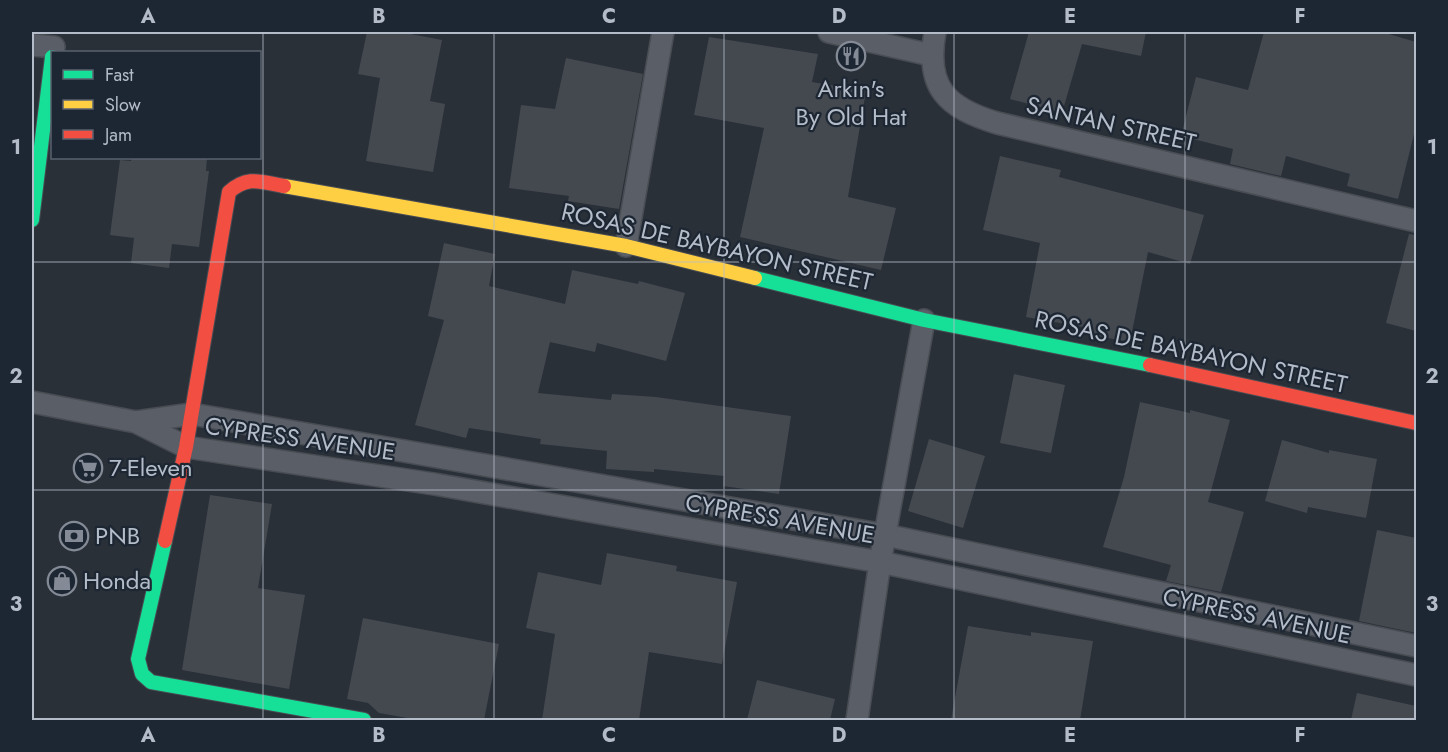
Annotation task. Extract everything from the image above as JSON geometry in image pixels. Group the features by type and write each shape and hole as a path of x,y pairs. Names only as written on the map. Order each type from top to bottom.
{"street":[{"path":"626,246 663,32"},
{"path":"830,32 931,55 935,32"},
{"path":"32,45 54,47"},
{"name":"SANTAN STREET","path":"931,55 944,96 967,114 1416,221"},
{"path":"32,220 51,71"},
{"name":"ROSAS DE BAYBAYON STREET","path":"192,414 229,192 240,182 251,180 626,246 924,320 1062,346 1416,423"},
{"path":"857,720 880,562 924,320"},
{"name":"CYPRESS AVENUE","path":"32,402 136,422 186,447 434,484 880,562 1416,675"},
{"path":"192,414 138,659 142,674 151,682 364,720"},
{"name":"CYPRESS AVENUE","path":"136,422 192,414 885,535 1416,646"}],"building":[{"path":"367,32 400,32 442,40 430,101 445,104 433,172 366,161 380,78 358,74"},
{"path":"1029,32 1146,32 1141,56 1082,44 1062,113 1010,99"},
{"path":"1264,32 1382,32 1416,42 1416,126 1398,199 1347,186 1350,174 1286,156 1281,176 1230,164 1233,149 1181,136 1196,77 1248,90"},
{"path":"709,37 818,54 812,82 866,91 848,197 896,208 881,270 740,237 764,128 694,115"},
{"path":"566,58 643,74 619,209 568,201 569,196 509,188 521,105 555,109"},
{"path":"1000,156 1061,170 1059,177 1204,215 1190,264 1148,252 1130,342 1087,334 1088,328 1026,317 1040,243 983,230"},
{"path":"131,159 207,159 206,171 209,171 199,247 172,244 169,268 131,263 134,238 110,235 120,160 131,161"},
{"path":"1409,234 1416,235 1416,331 1386,323"},
{"path":"444,243 495,254 489,286 565,304 572,270 638,284 639,281 685,293 666,361 597,343 595,352 550,342 538,393 611,400 612,394 656,397 791,416 779,494 723,486 724,476 654,469 654,472 606,469 607,451 540,444 541,439 469,428 466,438 415,425 444,320 428,316"},
{"path":"1014,374 1065,385 1051,453 1000,443"},
{"path":"1140,402 1190,413 1190,410 1230,420 1208,502 1244,512 1221,592 1166,581 1171,565 1103,547 1124,477"},
{"path":"929,439 985,456 963,528 908,511"},
{"path":"1282,440 1329,453 1329,450 1377,459 1366,518 1308,507 1307,513 1265,501"},
{"path":"210,495 272,504 258,588 305,595 289,689 182,670"},
{"path":"1377,530 1416,538 1416,633 1359,621"},
{"path":"607,553 677,566 676,571 737,582 722,664 649,652 639,720 542,720 555,634 526,628 538,572 601,585"},
{"path":"363,618 499,644 484,720 419,720 379,713 368,703 347,699"},
{"path":"968,626 1031,636 1031,632 1093,641 1080,720 951,720"},
{"path":"757,680 835,699 830,720 747,720"},
{"path":"1357,693 1416,706 1416,720 1351,720"}],"traffic: fast":[{"path":"32,220 51,65"},
{"path":"755,278 924,320 1150,365"},
{"path":"165,541 138,659 142,674 151,682 364,720"}],"traffic: slow":[{"path":"284,186 626,246 755,278"}],"traffic: jam":[{"path":"165,541 186,447 229,192 242,183 255,181 284,186"},
{"path":"1150,365 1416,423"}],"place":[{"name":"Arkin's By Old Hat","path":"851,56"},
{"name":"7-Eleven","path":"88,468"},
{"name":"PNB","path":"74,536"},
{"name":"Honda","path":"62,581"}]}
